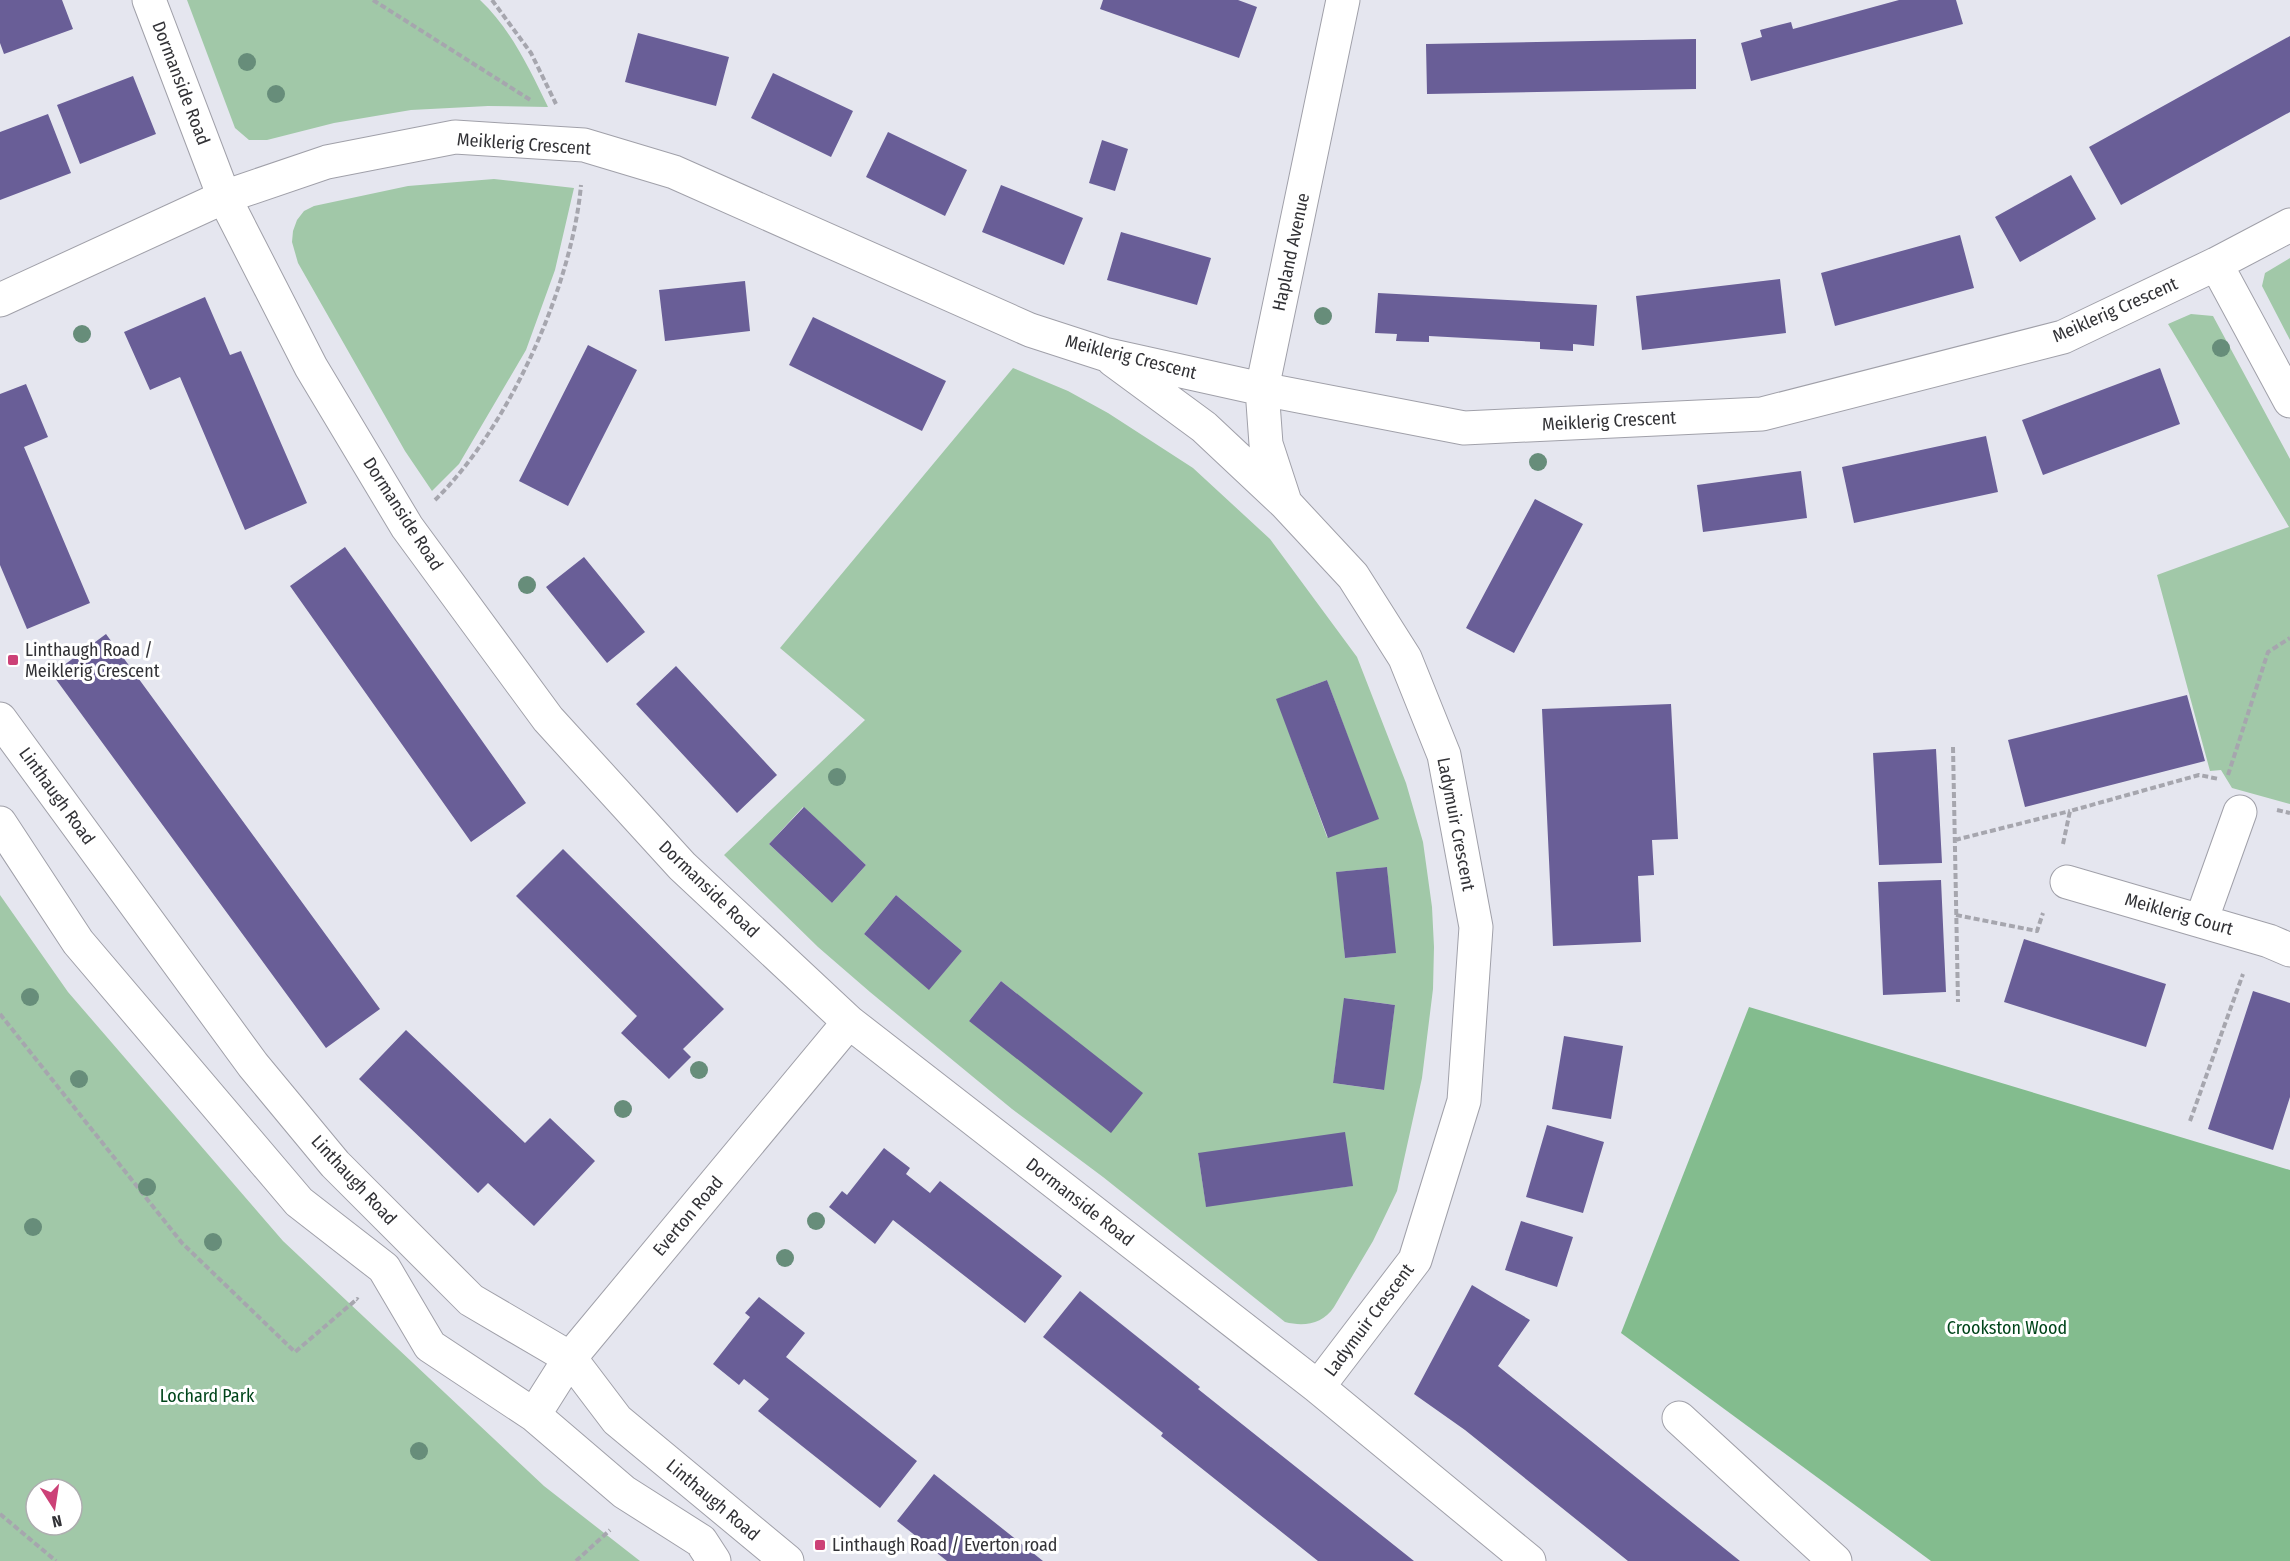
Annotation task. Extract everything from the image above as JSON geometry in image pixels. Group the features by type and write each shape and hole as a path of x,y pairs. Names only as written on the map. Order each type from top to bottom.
{"street":[{"name":"Dormanside Road","path":"149,0 224,197 310,366 407,527 548,719 682,866 849,1022 1318,1387 1529,1561"},
{"name":"Hapland Avenue","path":"1286,504 1266,444 1262,389 1343,0"},
{"name":"Meiklerig Crescent","path":"0,300 224,197 327,162 455,138 584,145 674,172 1030,330 1104,354 1262,389 1464,428 1762,414 2063,337 2216,264 2290,225"},
{"path":"2216,264 2290,401"},
{"name":"Ladymuir Crescent","path":"1104,354 1204,427 1286,504 1353,576 1405,658 1444,755 1476,927 1464,1101 1415,1260 1318,1387"},
{"name":"Linthaugh Road","path":"0,719 253,1065 335,1164 471,1300 570,1358 617,1420 787,1561"},
{"path":"2201,921 2240,812"},
{"path":"0,823 78,942 299,1203 384,1268 430,1346 534,1415 624,1492 701,1541 714,1561"},
{"name":"Meiklerig Court","path":"2067,882 2257,937 2290,950"},
{"name":"Everton Road","path":"534,1415 570,1358 849,1022"},
{"path":"1679,1418 1835,1561"}],"path":[{"path":"373,0 541,107"},
{"path":"492,0 531,53 561,114"},
{"path":"456,480 493,425 529,364 559,285 579,206 581,179"},
{"path":"2240,812 2224,788 2268,652 2290,638"},
{"path":"1953,747 1958,1002"},
{"path":"1955,840 2070,812"},
{"path":"2190,1121 2257,937"},
{"path":"0,1014 182,1243 295,1352 357,1299 365,1306"},
{"path":"0,1514 56,1561"}],"green space":[{"path":"187,0 480,0 510,37 548,107 488,106 411,110 334,123 267,140 249,140 235,128"},
{"path":"494,179 574,188 555,270 526,350 459,464 432,491 405,451 298,263 292,242 293,231 304,211 314,206 408,186"},
{"path":"2290,258 2290,340 2262,286 2265,273"},
{"path":"2191,314 2213,316 2290,459 2290,804 2232,788 2221,770 2210,771 2157,575 2289,527 2168,324"},
{"path":"1013,368 1068,391 1108,413 1193,468 1270,539 1357,657 1406,783 1423,842 1432,907 1433,989 1422,1078 1397,1191 1373,1241 1330,1313 1313,1323 1285,1322 1103,1177 1012,1109 870,992 818,947 724,855 865,720 780,648","holes":["1327,680 1378,819 1327,837 1277,699","803,807 866,865 832,903 769,844","1387,867 1395,953 1345,958 1337,872","896,895 962,951 929,989 864,934","1001,981 1076,1040 969,1021","1345,998 1395,1005 1383,1090 1333,1083","1198,1153 1352,1186 1206,1206"]},
{"name":"Lochard Park","path":"0,895 68,992 283,1241 544,1486 640,1561 0,1561"},
{"name":"Crookston Wood","path":"1749,1007 2290,1170 2290,1561 1931,1561 1621,1333"}],"building":[{"path":"0,0 62,0 73,29 4,54 0,43"},
{"path":"1103,0 1238,0 1257,7 1239,58 1100,9"},
{"path":"1899,0 1956,0 1963,24 1751,81 1741,43 1762,37 1760,30 1791,22 1793,29"},
{"path":"638,33 729,57 716,106 625,82"},
{"path":"2290,36 2290,112 2121,205 2089,147"},
{"path":"1696,39 1696,89 1427,94 1426,44"},
{"path":"773,73 853,111 831,157 751,118"},
{"path":"133,76 156,134 80,164 57,105"},
{"path":"48,114 71,173 0,200 0,132"},
{"path":"888,132 967,170 945,216 866,177"},
{"path":"1102,140 1128,149 1115,191 1089,183"},
{"path":"2071,175 2096,219 2020,262 1995,217"},
{"path":"1001,185 1083,218 1064,265 982,232"},
{"path":"1121,232 1211,258 1197,305 1107,280"},
{"path":"1960,235 1974,288 1835,326 1821,273"},
{"path":"1780,279 1786,333 1642,350 1636,296"},
{"path":"745,281 750,331 665,341 659,290"},
{"path":"1378,293 1597,305 1594,346 1573,344 1573,351 1540,349 1540,342 1429,336 1429,342 1396,341 1397,334 1375,333"},
{"path":"205,297 230,355 241,351 307,503 245,530 180,377 150,390 124,332"},
{"path":"813,317 946,381 922,431 789,365"},
{"path":"588,345 637,370 568,506 519,481"},
{"path":"2160,368 2180,424 2043,475 2022,420"},
{"path":"26,384 48,437 24,447 90,603 27,629 0,565 0,394"},
{"path":"1986,436 1998,492 1854,523 1842,467"},
{"path":"1801,471 1807,518 1703,532 1697,485"},
{"path":"1535,499 1583,524 1514,653 1466,628"},
{"path":"345,547 526,803 471,842 290,586"},
{"path":"584,557 645,632 607,663 546,587"},
{"path":"106,634 380,1009 326,1048 52,674"},
{"path":"676,666 777,775 737,813 636,704"},
{"path":"1327,680 1379,819 1328,838 1276,699"},
{"path":"2187,695 2205,761 2025,807 2008,740"},
{"path":"1671,704 1678,839 1652,840 1654,875 1638,876 1641,942 1553,946 1542,709"},
{"path":"1936,749 1942,863 1879,865 1873,753"},
{"path":"804,807 866,865 832,903 769,844"},
{"path":"563,849 724,1009 683,1049 691,1057 669,1079 621,1033 637,1016 516,896"},
{"path":"1387,867 1396,953 1345,958 1336,872"},
{"path":"1941,880 1946,992 1883,995 1878,882"},
{"path":"896,895 962,951 929,990 864,934"},
{"path":"2024,939 2166,984 2146,1047 2004,1002"},
{"path":"1001,981 1143,1093 1111,1133 969,1021"},
{"path":"2253,991 2290,1003 2290,1097 2273,1150 2208,1129"},
{"path":"1344,998 1395,1005 1384,1090 1333,1083"},
{"path":"406,1030 525,1143 550,1118 595,1161 534,1226 488,1183 478,1193 359,1079"},
{"path":"1564,1036 1623,1046 1611,1119 1552,1109"},
{"path":"1547,1125 1604,1142 1583,1213 1526,1197"},
{"path":"1345,1132 1353,1186 1206,1207 1198,1153"},
{"path":"884,1148 910,1168 906,1174 930,1193 940,1181 1062,1276 1025,1323 893,1220 875,1244 829,1207 842,1191 847,1195"},
{"path":"1521,1221 1573,1237 1557,1287 1505,1270"},
{"path":"1472,1285 1530,1320 1498,1366 1740,1561 1628,1561 1465,1430 1414,1394"},
{"path":"1080,1291 1200,1387 1198,1389 1414,1561 1318,1561 1161,1436 1163,1433 1043,1337"},
{"path":"759,1297 805,1333 786,1357 917,1461 880,1508 758,1411 769,1399 744,1379 739,1385 713,1364 750,1317 745,1313"},
{"path":"934,1474 1043,1561 947,1561 897,1521"}],"place":[{"name":"Linthaugh Road / Meiklerig Crescent","path":"13,660"},
{"name":"Linthaugh Road / Everton road","path":"820,1545"}]}
